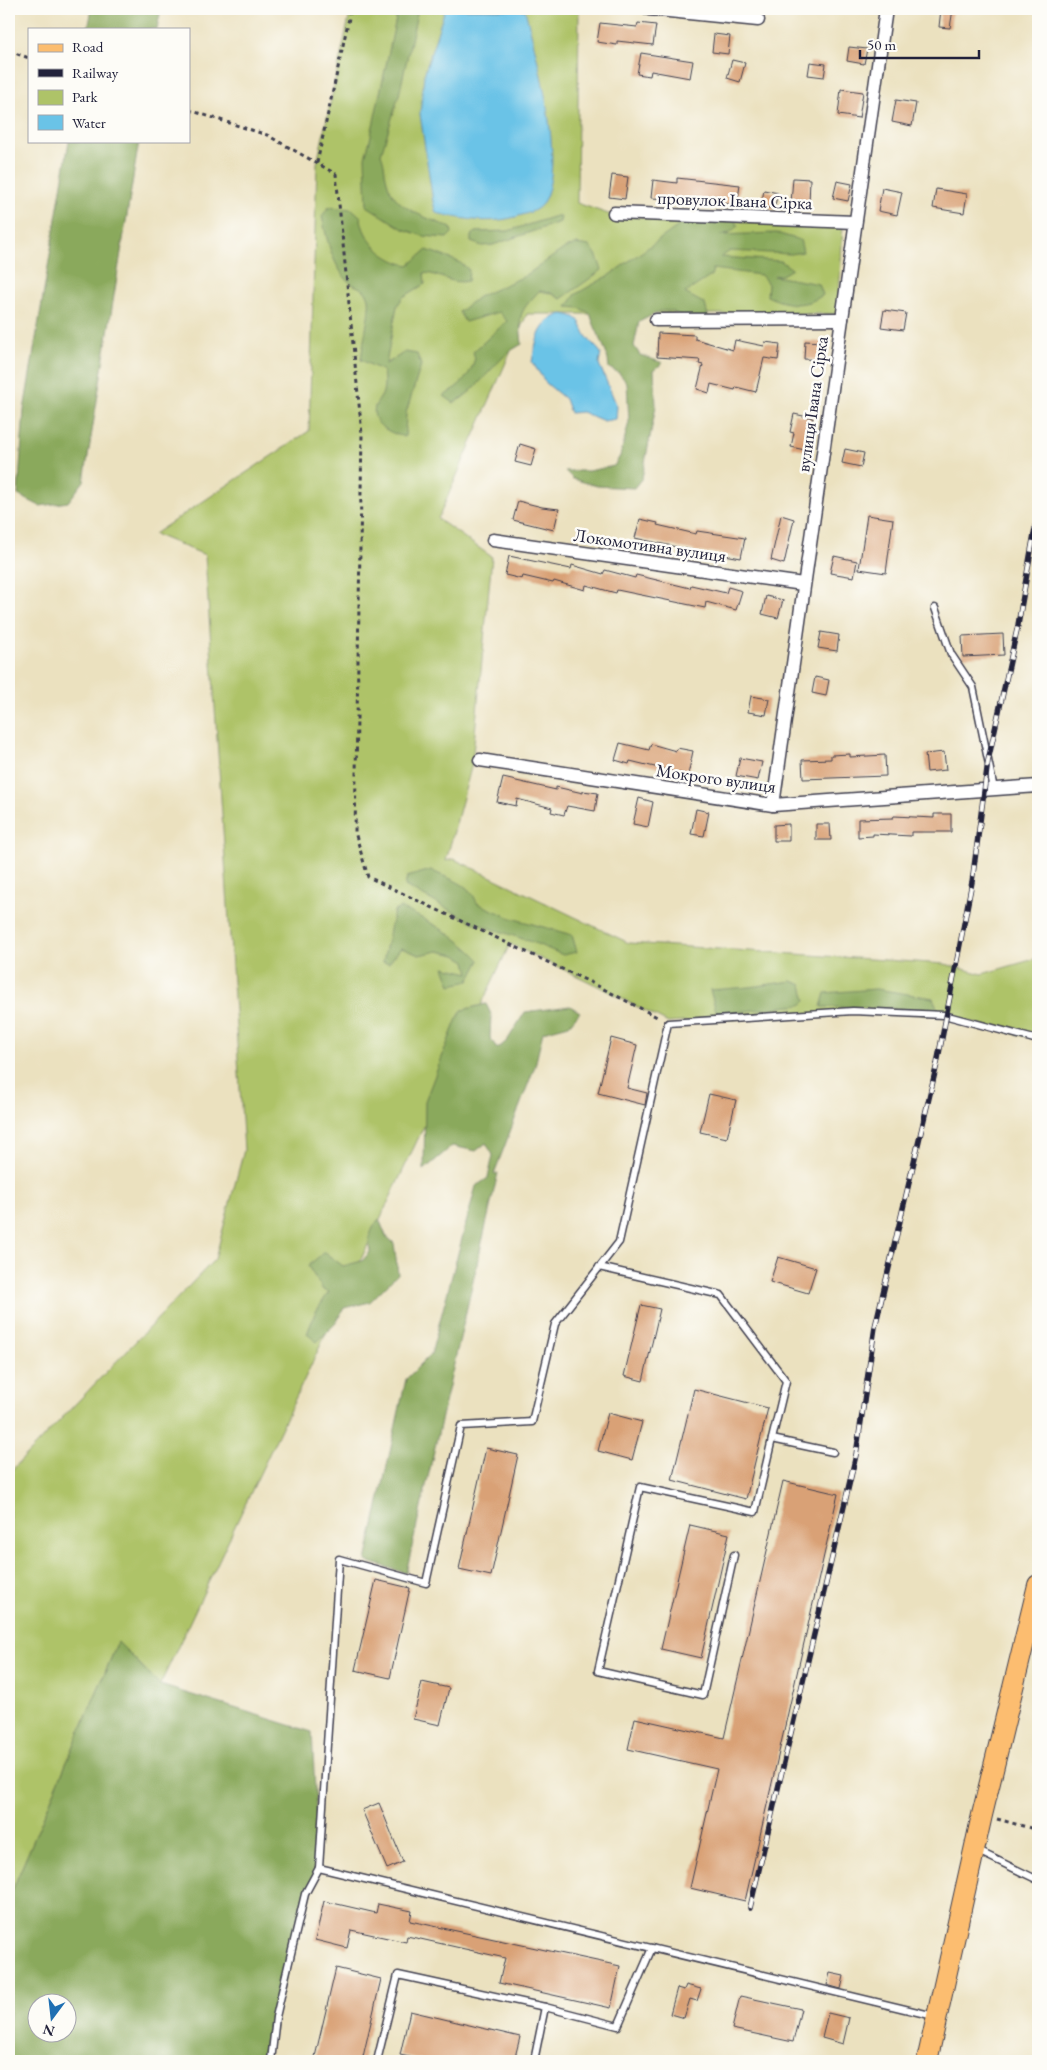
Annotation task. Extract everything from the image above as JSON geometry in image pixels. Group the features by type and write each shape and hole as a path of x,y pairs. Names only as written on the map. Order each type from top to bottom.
{"main road":[{"path":"927,2061 982,1815 1038,1584"}],"street":[{"path":"649,9 758,20"},
{"name":"вулиця Івана Сірка","path":"773,805 886,9"},
{"name":"провулок Івана Сірка","path":"614,212 855,222"},
{"path":"656,320 842,319"},
{"name":"Локомотивна вулиця","path":"493,540 803,584"},
{"name":"Мокрого вулиця","path":"480,760 773,805 1038,786"}],"lane":[{"path":"935,608 951,654 973,687 994,789"},
{"path":"271,2061 276,2017 305,1894 319,1868 340,1559 426,1583 461,1426 532,1422 555,1324 618,1242 668,1023 853,1011 944,1014 1038,1040"},
{"path":"600,1267 721,1295 786,1381 756,1512 640,1486 598,1671 703,1695 734,1554"},
{"path":"772,1439 833,1452"},
{"path":"975,1850 1038,1880"},
{"path":"319,1868 937,2017"},
{"path":"376,2061 398,1976 545,2007 618,2026 652,1948"},
{"path":"534,2061 545,2007"}],"path":[{"path":"317,163 351,9"},
{"path":"9,51 28,58"},
{"path":"190,110 267,135 336,174 362,434 355,832 368,877 596,985 668,1023"},
{"path":"982,1815 1038,1830"}],"green space":[{"path":"92,9 161,9 157,28 88,28"},
{"path":"351,9 579,9 577,203 614,216 843,225 838,314 527,314 438,519 492,557 472,764 446,861 454,859 629,943 945,964 982,974 1038,958 1038,1040 944,1015 853,1011 668,1023 596,985 510,944 160,1685 118,1642 9,1898 9,1473 215,1259 244,1150 205,555 154,534 309,431 317,163"},
{"path":"398,9 418,9 399,95 381,154 387,181 397,199 404,206 422,216 451,228 452,233 447,238 423,236 403,229 367,206 365,157"},
{"path":"69,142 139,142 84,481 68,502 40,506 18,495 24,410"},
{"path":"329,207 352,209 361,217 362,226 371,242 384,255 392,259 409,265 427,250 459,262 469,270 468,281 462,282 424,273 425,284 403,297 397,306 386,364 405,352 417,354 421,365 406,413 405,437 382,427 375,418 375,406 384,389 383,371 361,360 369,311 369,299 366,292 347,280 333,258 322,216"},
{"path":"561,216 560,222 493,245 482,246 471,242 471,236 476,232 508,231"},
{"path":"698,216 731,216 738,226 729,233 721,235 776,233 800,240 803,252 791,254 730,251 721,257 781,261 792,269 782,275 774,276 819,284 823,295 809,302 788,303 767,296 768,284 761,275 713,269 711,276 685,293 705,304 708,316 701,326 671,311 660,311 639,322 634,346 640,355 663,363 654,370 656,406 642,478 634,488 597,486 573,479 565,471 588,471 614,466 620,456 629,422 627,383 619,373 609,368 604,347 590,313 579,308 567,307 576,294 608,276 677,227"},
{"path":"576,244 589,246 596,254 602,270 561,299 551,293 539,291 522,314 520,326 522,344 504,357 464,397 454,403 444,396 467,376 475,358 473,352 507,321 499,312 465,322 459,312 478,297 525,276 565,248"},
{"path":"431,870 469,890 477,903 511,918 572,935 577,952 563,955 532,942 472,922 405,886 407,877"},
{"path":"400,908 443,930 463,944 480,960 469,981 451,985 444,967 469,973 466,961 456,955 438,951 419,955 401,948 389,963 383,962 394,911"},
{"path":"792,981 802,985 806,1001 801,1005 717,1014 710,990 750,987"},
{"path":"876,989 933,998 939,1012 890,1008 821,1007 825,993"},
{"path":"486,1004 491,1014 490,1037 497,1049 507,1041 525,1012 570,1006 580,1012 569,1025 543,1032 535,1066 494,1174 498,1173 406,1573 366,1561 406,1379 431,1354 476,1186 488,1178 493,1155 486,1143 476,1151 452,1146 424,1170 425,1101 462,1010"},
{"path":"379,1219 386,1236 394,1243 398,1274 370,1302 344,1308 336,1323 317,1342 307,1334 315,1313 329,1292 323,1290 308,1266 324,1252 343,1266 362,1261 370,1252 370,1234"},
{"path":"118,1642 160,1685 312,1732 319,1868 259,2061 9,2061 9,1898"}],"water":[{"path":"445,9 525,10 547,109 552,164 549,187 542,204 530,212 511,218 490,221 458,218 436,213 420,114 424,75"},
{"path":"562,314 574,317 579,321 587,337 601,353 599,364 617,406 616,419 604,421 582,412 570,413 565,399 546,383 532,362 537,339 543,327 554,317"}],"building":[{"path":"941,9 953,9 950,28 939,27"},
{"path":"600,23 637,27 638,23 656,25 653,45 617,41 617,45 597,42"},
{"path":"714,34 730,36 728,54 712,52"},
{"path":"849,47 867,49 864,64 847,61"},
{"path":"641,53 693,61 690,78 651,71 650,76 637,74"},
{"path":"732,60 745,63 740,82 727,78"},
{"path":"810,62 826,64 824,77 808,75"},
{"path":"841,89 863,92 859,118 838,115"},
{"path":"896,100 916,103 912,126 892,122"},
{"path":"612,175 628,177 625,199 609,197"},
{"path":"677,178 740,185 737,205 669,197 669,199 651,198 653,180 677,183"},
{"path":"793,178 810,179 809,204 791,203"},
{"path":"837,181 852,184 848,201 833,198"},
{"path":"882,188 902,192 897,215 878,211"},
{"path":"936,189 967,194 964,213 933,208"},
{"path":"764,190 778,193 774,209 761,206"},
{"path":"884,310 906,313 903,330 881,327"},
{"path":"658,333 695,335 695,339 733,350 735,340 764,346 765,342 780,344 778,360 764,358 756,392 736,387 735,390 711,384 709,393 697,389 703,365 699,364 700,360 657,357"},
{"path":"805,341 823,342 822,360 804,359"},
{"path":"794,414 813,418 805,450 791,447 794,433 790,432"},
{"path":"520,444 536,449 531,466 515,462"},
{"path":"845,449 864,453 861,467 842,463"},
{"path":"518,501 559,509 554,530 513,520"},
{"path":"781,515 794,519 784,564 771,560"},
{"path":"867,515 893,519 886,573 859,569"},
{"path":"640,519 696,534 697,531 745,538 741,558 709,552 709,554 635,538"},
{"path":"509,556 571,569 572,565 603,574 605,570 635,578 636,575 690,588 691,585 726,593 728,587 742,591 736,610 706,602 705,608 617,590 616,593 586,585 585,590 554,581 553,583 523,576 522,579 505,575"},
{"path":"834,556 857,561 854,577 830,573"},
{"path":"766,596 783,600 778,618 762,614"},
{"path":"821,632 839,635 837,651 818,648"},
{"path":"1003,634 1004,655 963,657 962,636"},
{"path":"815,677 829,680 826,696 812,693"},
{"path":"751,696 769,699 766,715 748,712"},
{"path":"620,743 649,750 651,744 676,751 677,748 693,751 688,775 630,761 629,764 615,760"},
{"path":"944,752 946,770 927,772 925,754"},
{"path":"850,754 850,757 885,755 886,776 803,779 802,760 831,759 831,755"},
{"path":"740,758 762,762 758,780 736,776"},
{"path":"503,778 556,790 556,787 583,793 583,791 598,793 595,811 567,806 564,815 551,812 552,808 517,799 516,806 497,802"},
{"path":"639,798 653,802 648,827 633,824"},
{"path":"696,809 709,812 704,836 691,834"},
{"path":"934,814 951,814 951,832 911,832 911,836 873,834 873,836 858,837 858,819 893,818 894,816 934,818"},
{"path":"789,824 789,841 774,841 774,825"},
{"path":"816,824 830,824 831,840 816,840"},
{"path":"611,1038 637,1045 627,1088 647,1093 645,1105 598,1093"},
{"path":"709,1094 736,1100 727,1138 700,1132"},
{"path":"778,1257 816,1268 808,1293 770,1282"},
{"path":"641,1305 660,1309 643,1381 624,1376"},
{"path":"694,1389 768,1408 746,1499 672,1480"},
{"path":"608,1413 642,1422 632,1460 598,1451"},
{"path":"486,1448 518,1455 491,1576 459,1569"},
{"path":"783,1481 838,1494 745,1901 690,1888 717,1769 628,1749 635,1718 724,1738"},
{"path":"690,1525 729,1534 701,1658 661,1649"},
{"path":"376,1580 410,1588 390,1678 355,1670"},
{"path":"422,1682 449,1688 440,1725 413,1719"},
{"path":"379,1803 403,1862 387,1869 362,1810"},
{"path":"324,1901 376,1913 378,1904 412,1911 410,1921 620,1966 611,2008 499,1983 505,1958 407,1936 406,1942 351,1930 347,1948 315,1940"},
{"path":"336,1968 381,1979 362,2061 314,2061"},
{"path":"830,1973 844,1976 841,1989 827,1985"},
{"path":"686,1985 701,1989 697,2001 690,1999 684,2018 670,2014 677,1988 684,1990"},
{"path":"740,1996 801,2009 793,2042 732,2029"},
{"path":"410,2011 520,2037 514,2061 428,2061 400,2055"},
{"path":"828,2013 849,2018 843,2044 822,2038"}],"railway":[{"path":"750,1908 856,1455 875,1327 937,1064 972,882 988,761 1018,625 1038,511"}]}
